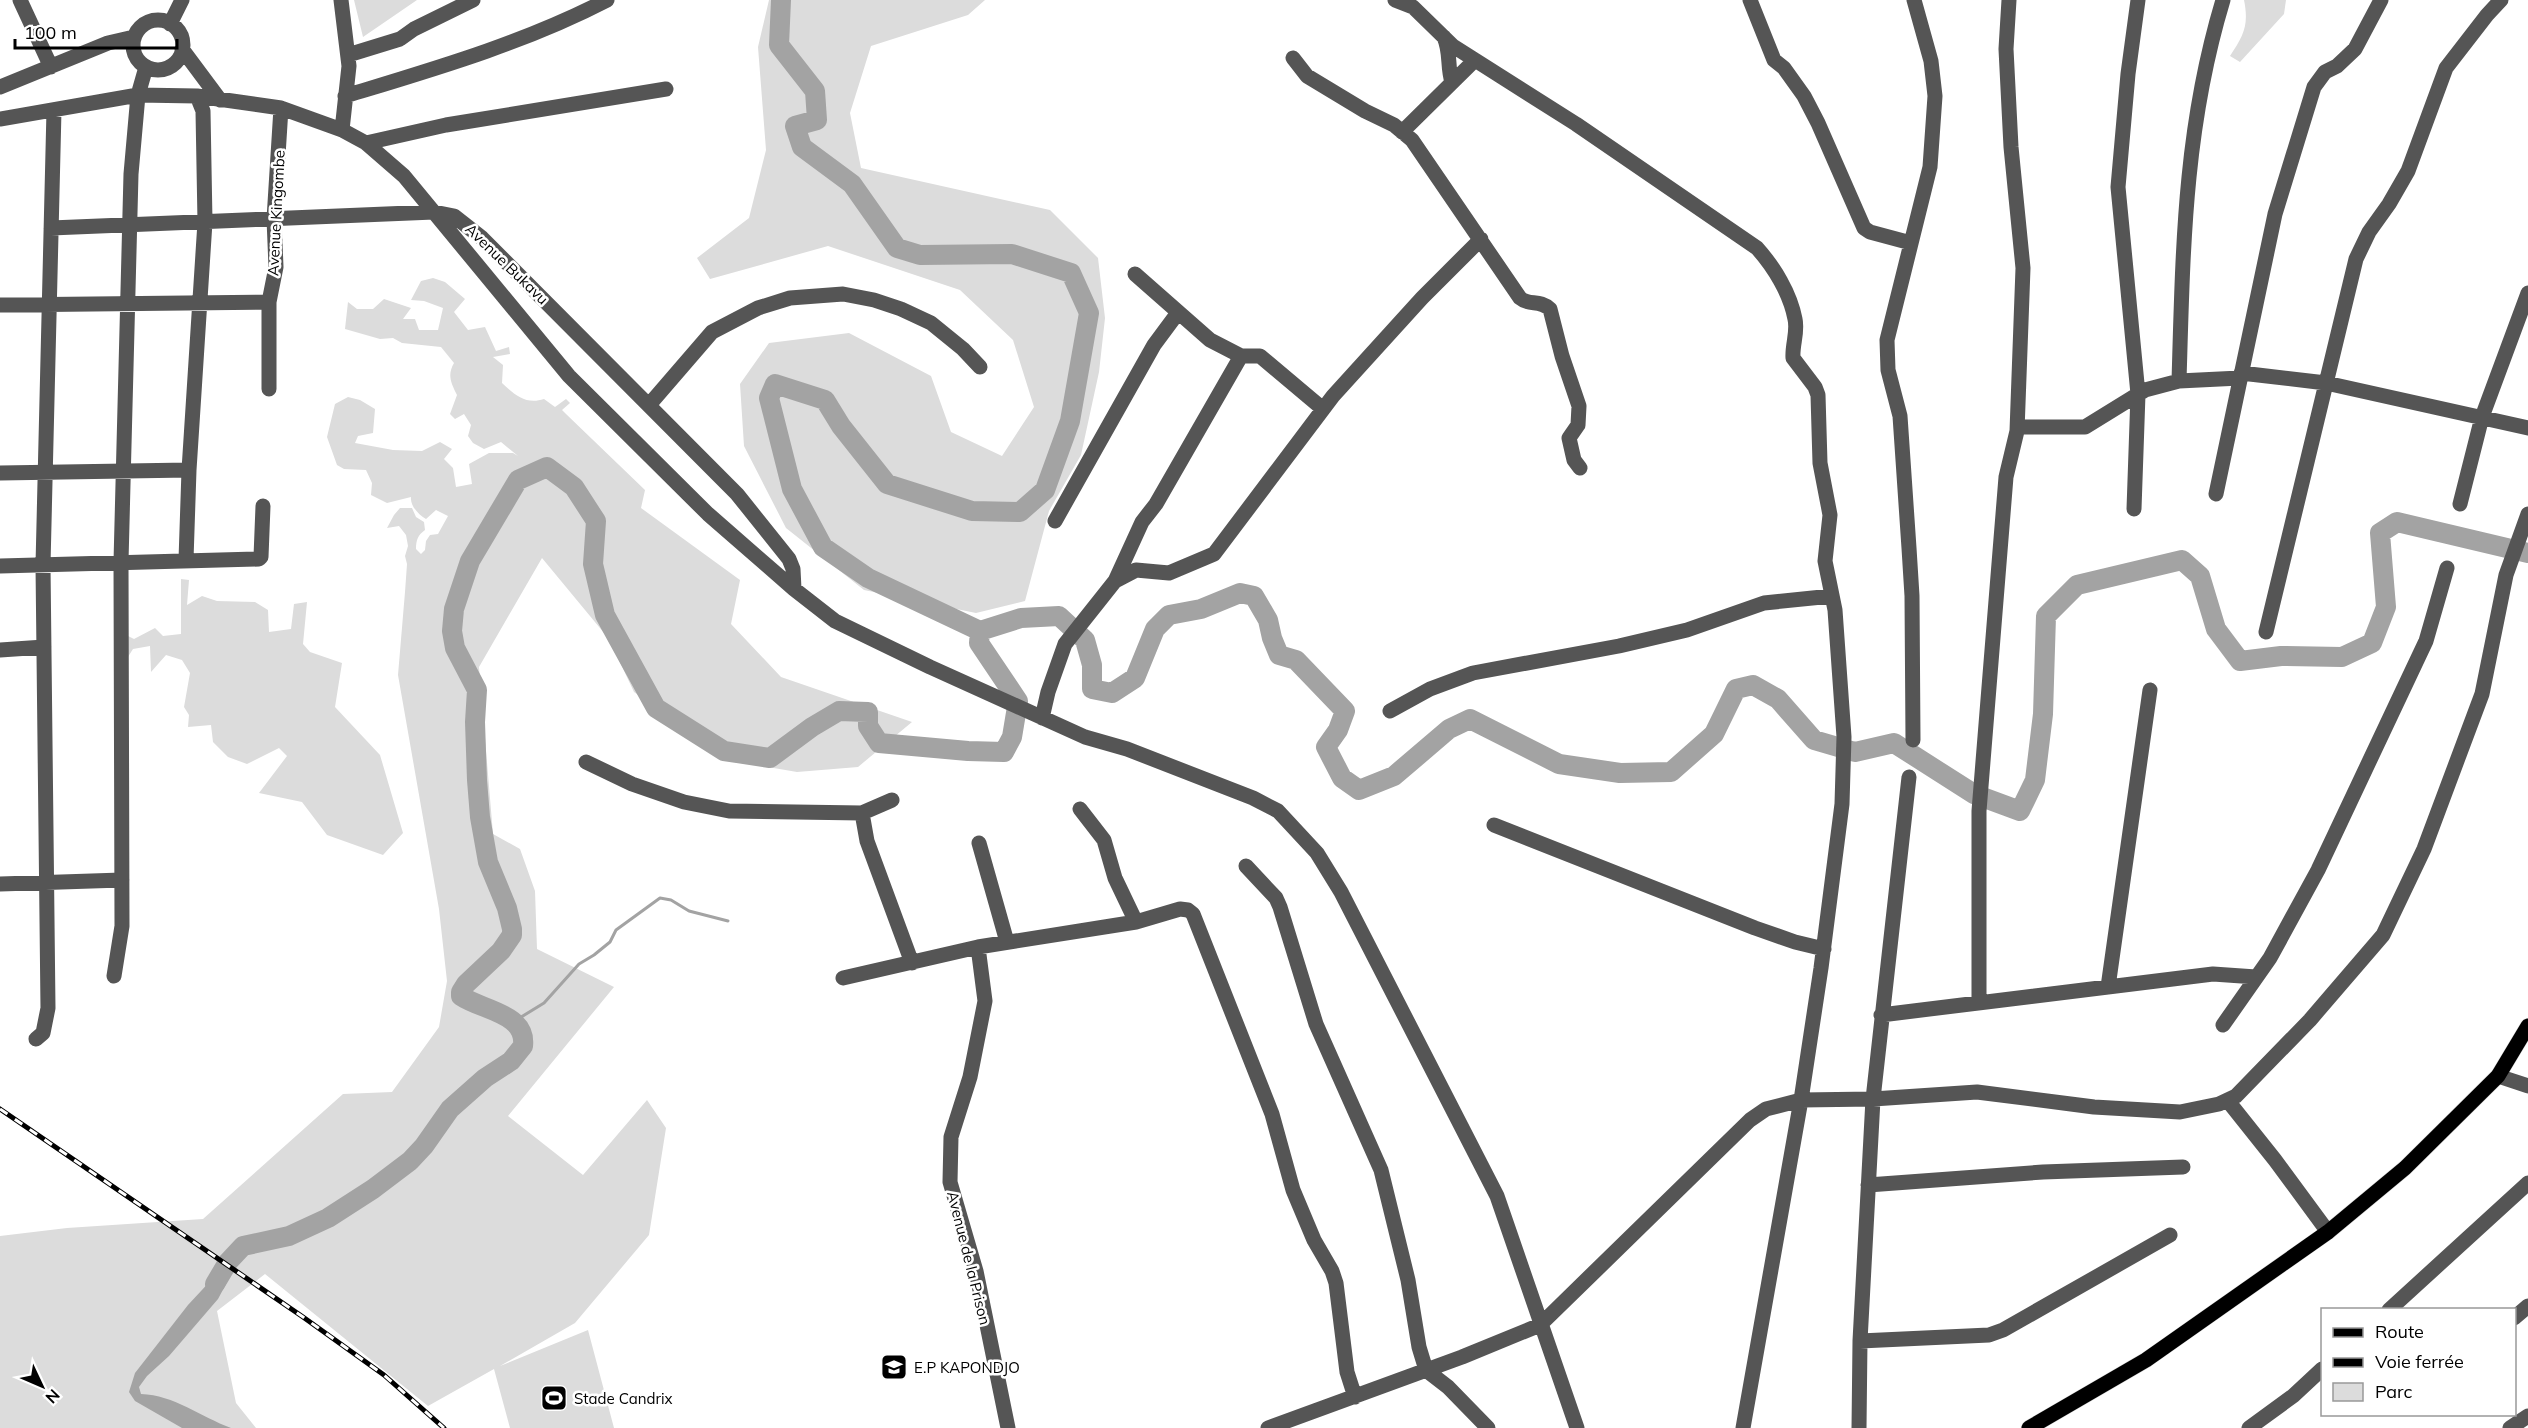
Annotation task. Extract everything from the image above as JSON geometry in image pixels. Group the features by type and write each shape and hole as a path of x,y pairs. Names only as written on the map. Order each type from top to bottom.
{"main road":[{"path":"2030,1428 2146,1360 2328,1232 2405,1168 2498,1076 2528,1026"}],"street":[{"path":"20,0 51,68"},
{"path":"170,24 182,0"},
{"path":"341,0 348,55 342,130"},
{"path":"348,55 400,39 414,29 473,0"},
{"path":"345,96 434,69 532,34 607,0"},
{"path":"1395,0 1413,7 1444,37 1475,60 1576,124 1757,248 1771,263 1787,295 1795,319 1793,357 1815,387 1818,396 1820,463 1830,514 1825,561 1832,596 1844,737 1842,804 1824,949 1801,1100 1743,1428"},
{"path":"1749,0 1774,60 1784,68 1804,96 1818,123 1864,228 1870,232 1911,243"},
{"path":"1913,740 1911,584 1900,416 1888,370 1887,340 1930,170 1935,98 1931,61 1914,0"},
{"path":"1979,1003 1979,811 2007,477 2018,427 2023,268 2011,147 2006,49 2009,0"},
{"path":"2134,509 2139,394 2122,251 2118,187 2128,74 2138,0"},
{"path":"2179,381 2184,219 2189,165 2208,53 2223,0"},
{"path":"2216,494 2274,214 2314,87 2325,72 2337,66 2355,49 2381,0"},
{"path":"2266,632 2356,259 2369,232 2408,171 2446,68 2501,0"},
{"path":"181,95 135,54 134,37 141,27 149,22 157,20 170,24 178,32 182,49 220,100"},
{"path":"0,87 117,40 134,37"},
{"path":"1444,37 1449,50 1448,69 1452,82"},
{"path":"152,68 174,64 182,49"},
{"path":"1293,58 1307,76 1365,111 1394,125 1412,140 1520,298 1524,302 1540,301 1550,309 1562,356 1579,406 1578,425 1569,438 1574,460 1580,468"},
{"path":"1402,132 1475,60"},
{"path":"114,976 122,926 121,562 131,174 138,95 152,68"},
{"path":"366,143 446,125 666,89"},
{"path":"0,119 138,95 181,95 281,108 342,130 366,143 404,176 569,376 708,514 794,590 835,621 1085,737 1127,749 1253,798 1278,811 1317,853 1341,892 1497,1196 1577,1428"},
{"path":"186,560 189,470 205,222 203,111 197,96"},
{"name":"Avenue Kingombe","path":"270,389 268,302 276,267 274,219 281,108"},
{"path":"36,1039 43,1033 48,1008 44,565 54,110"},
{"name":"Avenue Bukavu","path":"51,228 434,212 454,216 482,238 737,494 793,569 794,590"},
{"path":"1115,581 1136,570 1169,573 1212,556 1323,409 1422,298 1481,239"},
{"path":"1135,274 1177,314 1210,340 1241,356 1260,356 1323,409"},
{"path":"2460,504 2482,417 2528,292"},
{"path":"649,405 712,332 758,308 790,298 843,294 874,300 900,309 931,323 963,349 980,367"},
{"path":"0,305 268,302"},
{"path":"1055,521 1154,345 1177,314"},
{"path":"1039,716 1065,644 1115,581 1142,522 1156,504 1241,356"},
{"path":"2018,427 2085,427 2145,390 2179,381 2241,376 2326,383 2528,428"},
{"path":"0,473 189,470"},
{"path":"0,566 260,558 263,506"},
{"path":"1268,1428 1540,1326 1750,1120 1766,1109 1801,1100 1873,1099 1977,1092 2094,1107 2180,1112 2228,1101 2310,1020 2376,947 2383,935 2424,849 2482,694 2506,575 2528,514"},
{"path":"2223,1025 2280,942 2318,870 2426,640 2447,568"},
{"path":"1390,711 1430,689 1473,673 1619,646 1687,630 1764,603 1832,596"},
{"path":"0,650 44,647"},
{"path":"2108,987 2150,690"},
{"path":"586,762 632,784 684,802 729,811 862,813 892,800"},
{"path":"1859,1428 1860,1341 1873,1099 1909,777"},
{"path":"1080,809 1104,840 1115,878 1136,922"},
{"path":"862,813 867,841 912,963"},
{"path":"1494,825 1755,928 1824,949"},
{"path":"979,843 1007,942"},
{"path":"1246,866 1276,898 1280,907 1316,1024 1381,1170 1408,1280 1419,1347 1426,1370 1448,1387 1488,1428"},
{"path":"0,884 122,880"},
{"path":"843,978 978,947 1136,922 1180,909 1188,910 1196,919 1272,1114 1293,1190 1314,1240 1334,1277 1347,1372 1355,1396"},
{"name":"Avenue de la Prison","path":"978,947 984,1001 970,1077 951,1137 950,1182 976,1271 1008,1428"},
{"path":"1881,1015 2214,974 2256,977"},
{"path":"2498,1076 2528,1086"},
{"path":"2228,1101 2328,1232"},
{"path":"1868,1185 2043,1172 2183,1167"},
{"path":"2391,1308 2528,1183"},
{"path":"1860,1341 1989,1335 2003,1330 2170,1235"},
{"path":"2516,1316 2528,1306"},
{"path":"2249,1428 2293,1396 2321,1370"},
{"path":"2510,1428 2528,1416"}],"green space":[{"path":"354,0 417,0 363,37"},
{"path":"769,0 985,0 968,15 871,46 850,113 861,168 1050,210 1098,258 1105,318 1099,372 1081,455 1049,511 1025,601 976,613 864,590 786,528 744,446 740,384 769,343 849,333 931,376 951,432 1002,456 1034,407 1013,340 960,290 828,246 710,279 697,258 749,218 766,150 758,47"},
{"path":"2244,0 2286,0 2284,14 2240,62 2230,56 2244,30 2246,16"},
{"path":"433,278 445,282 465,299 454,312 468,330 485,327 496,351 509,347 510,354 493,357 503,365 502,383 526,400 544,399 555,407 566,399 570,403 562,410 645,490 641,508 740,580 731,624 781,677 912,722 858,767 797,772 732,761 634,692 609,639 542,558 479,667 493,834 520,849 535,891 537,949 614,987 508,1116 583,1175 647,1100 666,1128 649,1235 575,1323 500,1366 588,1330 614,1428 510,1428 494,1369 428,1406 265,1274 217,1311 236,1403 256,1428 0,1428 0,1236 67,1228 203,1219 343,1094 392,1092 439,1027 447,981 439,909 398,675 407,564 405,556 408,546 406,535 399,526 387,528 400,508 412,508 416,517 424,522 425,530 419,536 416,546 421,554 425,550 426,541 430,535 438,534 448,516 436,510 426,519 416,510 411,497 387,503 371,495 372,483 366,470 344,469 337,465 327,437 335,404 348,397 360,400 375,409 373,433 358,436 355,443 393,450 422,451 440,442 452,449 444,459 453,468 456,487 472,484 469,464 489,453 513,453 518,456 501,442 484,449 473,443 468,436 471,425 464,414 455,419 450,414 457,395 451,379 454,363 441,347 402,343 393,338 380,339 345,329 348,302 357,309 373,309 384,299 411,308 403,319 415,319 419,330 438,330 443,308 424,301 411,300 421,281"},
{"path":"181,579 189,580 187,605 202,596 217,601 255,602 268,610 269,632 291,629 294,604 307,602 303,644 310,652 342,663 335,707 380,755 403,833 383,855 327,835 302,802 259,793 287,756 279,748 247,764 228,757 213,742 211,725 188,727 189,715 184,707 190,673 182,660 166,655 151,672 150,646 133,649 126,660 126,635 134,639 155,628 163,636 181,634"}],"shaded area":[{"path":"228,1262 226,1284 218,1299 139,1387 141,1394 176,1402 231,1428 182,1428 135,1401 129,1392 135,1373 188,1305"}],"waterway":[{"path":"781,0 779,45 815,91 817,120 795,126 802,147 852,184 897,248 920,255 1012,254 1071,273 1089,313 1070,421 1045,490 1020,512 972,511 887,484 841,426 825,400 775,384 769,398 792,489 823,547 868,578 980,631"},
{"path":"215,1284 228,1262 243,1246 289,1236 328,1218 373,1189 410,1161 424,1146 450,1109 485,1078 511,1061 523,1046 518,1026 510,1019 461,996 466,984 501,951 512,935 512,929 507,908 488,862 480,817 475,722 477,690 455,648 452,631 454,609 470,561 518,480 547,467 574,487 596,521 593,564 605,615 656,708 724,751 770,758 812,727 839,711 868,712 868,726 879,743 1004,752 1012,737 1018,701 979,643 980,631 1021,618 1059,616 1085,640 1092,665 1092,689 1112,693 1135,678 1155,629 1169,615 1201,609 1240,593 1254,596 1268,620 1279,655 1296,660 1345,711 1338,730 1326,747 1342,778 1359,790 1394,776 1449,729 1470,719 1559,764 1620,773 1671,772 1714,734 1736,689 1753,685 1778,699 1814,740 1855,752 1894,743 1974,794 2020,811 2035,780 2043,714 2046,616 2077,585 2182,560 2200,576 2216,629 2240,661 2281,656 2342,657 2372,643 2386,607 2380,533 2397,522 2528,553"},
{"path":"513,1022 544,1003 579,964 610,942 616,930 660,898 671,900 689,911 728,921"}],"railway":[{"path":"0,1109 384,1375 444,1428"}],"place":[{"name":"E.P KAPONDJO","path":"894,1367"},
{"name":"Stade Candrix","path":"554,1398"}]}
